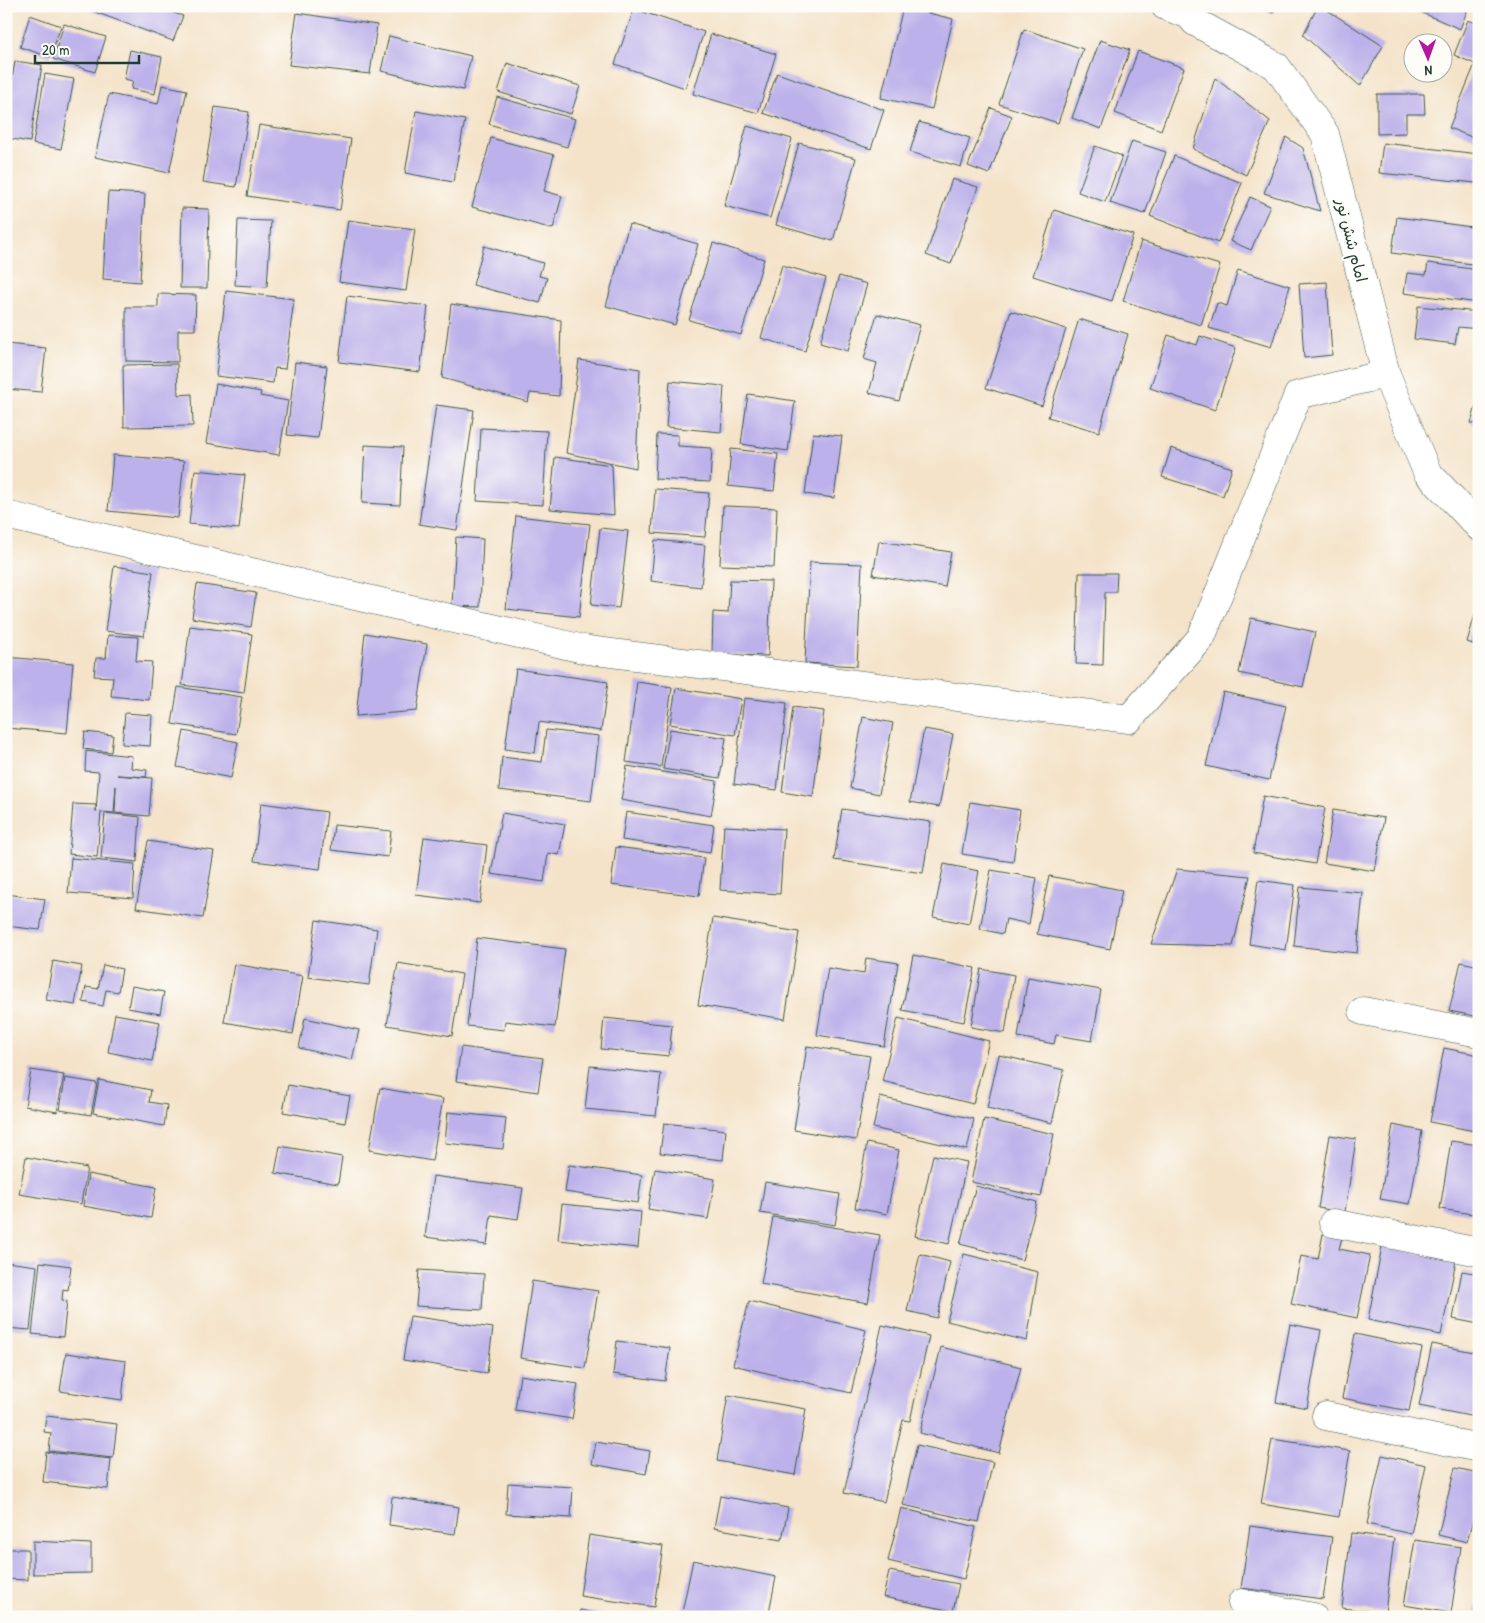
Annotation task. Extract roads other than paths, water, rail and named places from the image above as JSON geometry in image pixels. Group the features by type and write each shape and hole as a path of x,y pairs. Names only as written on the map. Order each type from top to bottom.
{"street":[{"name":"امام شش نور","path":"1165,6 1189,15 1198,14 1276,66 1325,134 1386,374 1427,472 1479,527"},
{"path":"6,515 588,650 1129,718 1201,638 1298,395 1386,374"},
{"path":"1364,1011 1479,1033"},
{"path":"1333,1223 1479,1252"},
{"path":"1326,1416 1479,1448"},
{"path":"1242,1603 1313,1617"}]}
